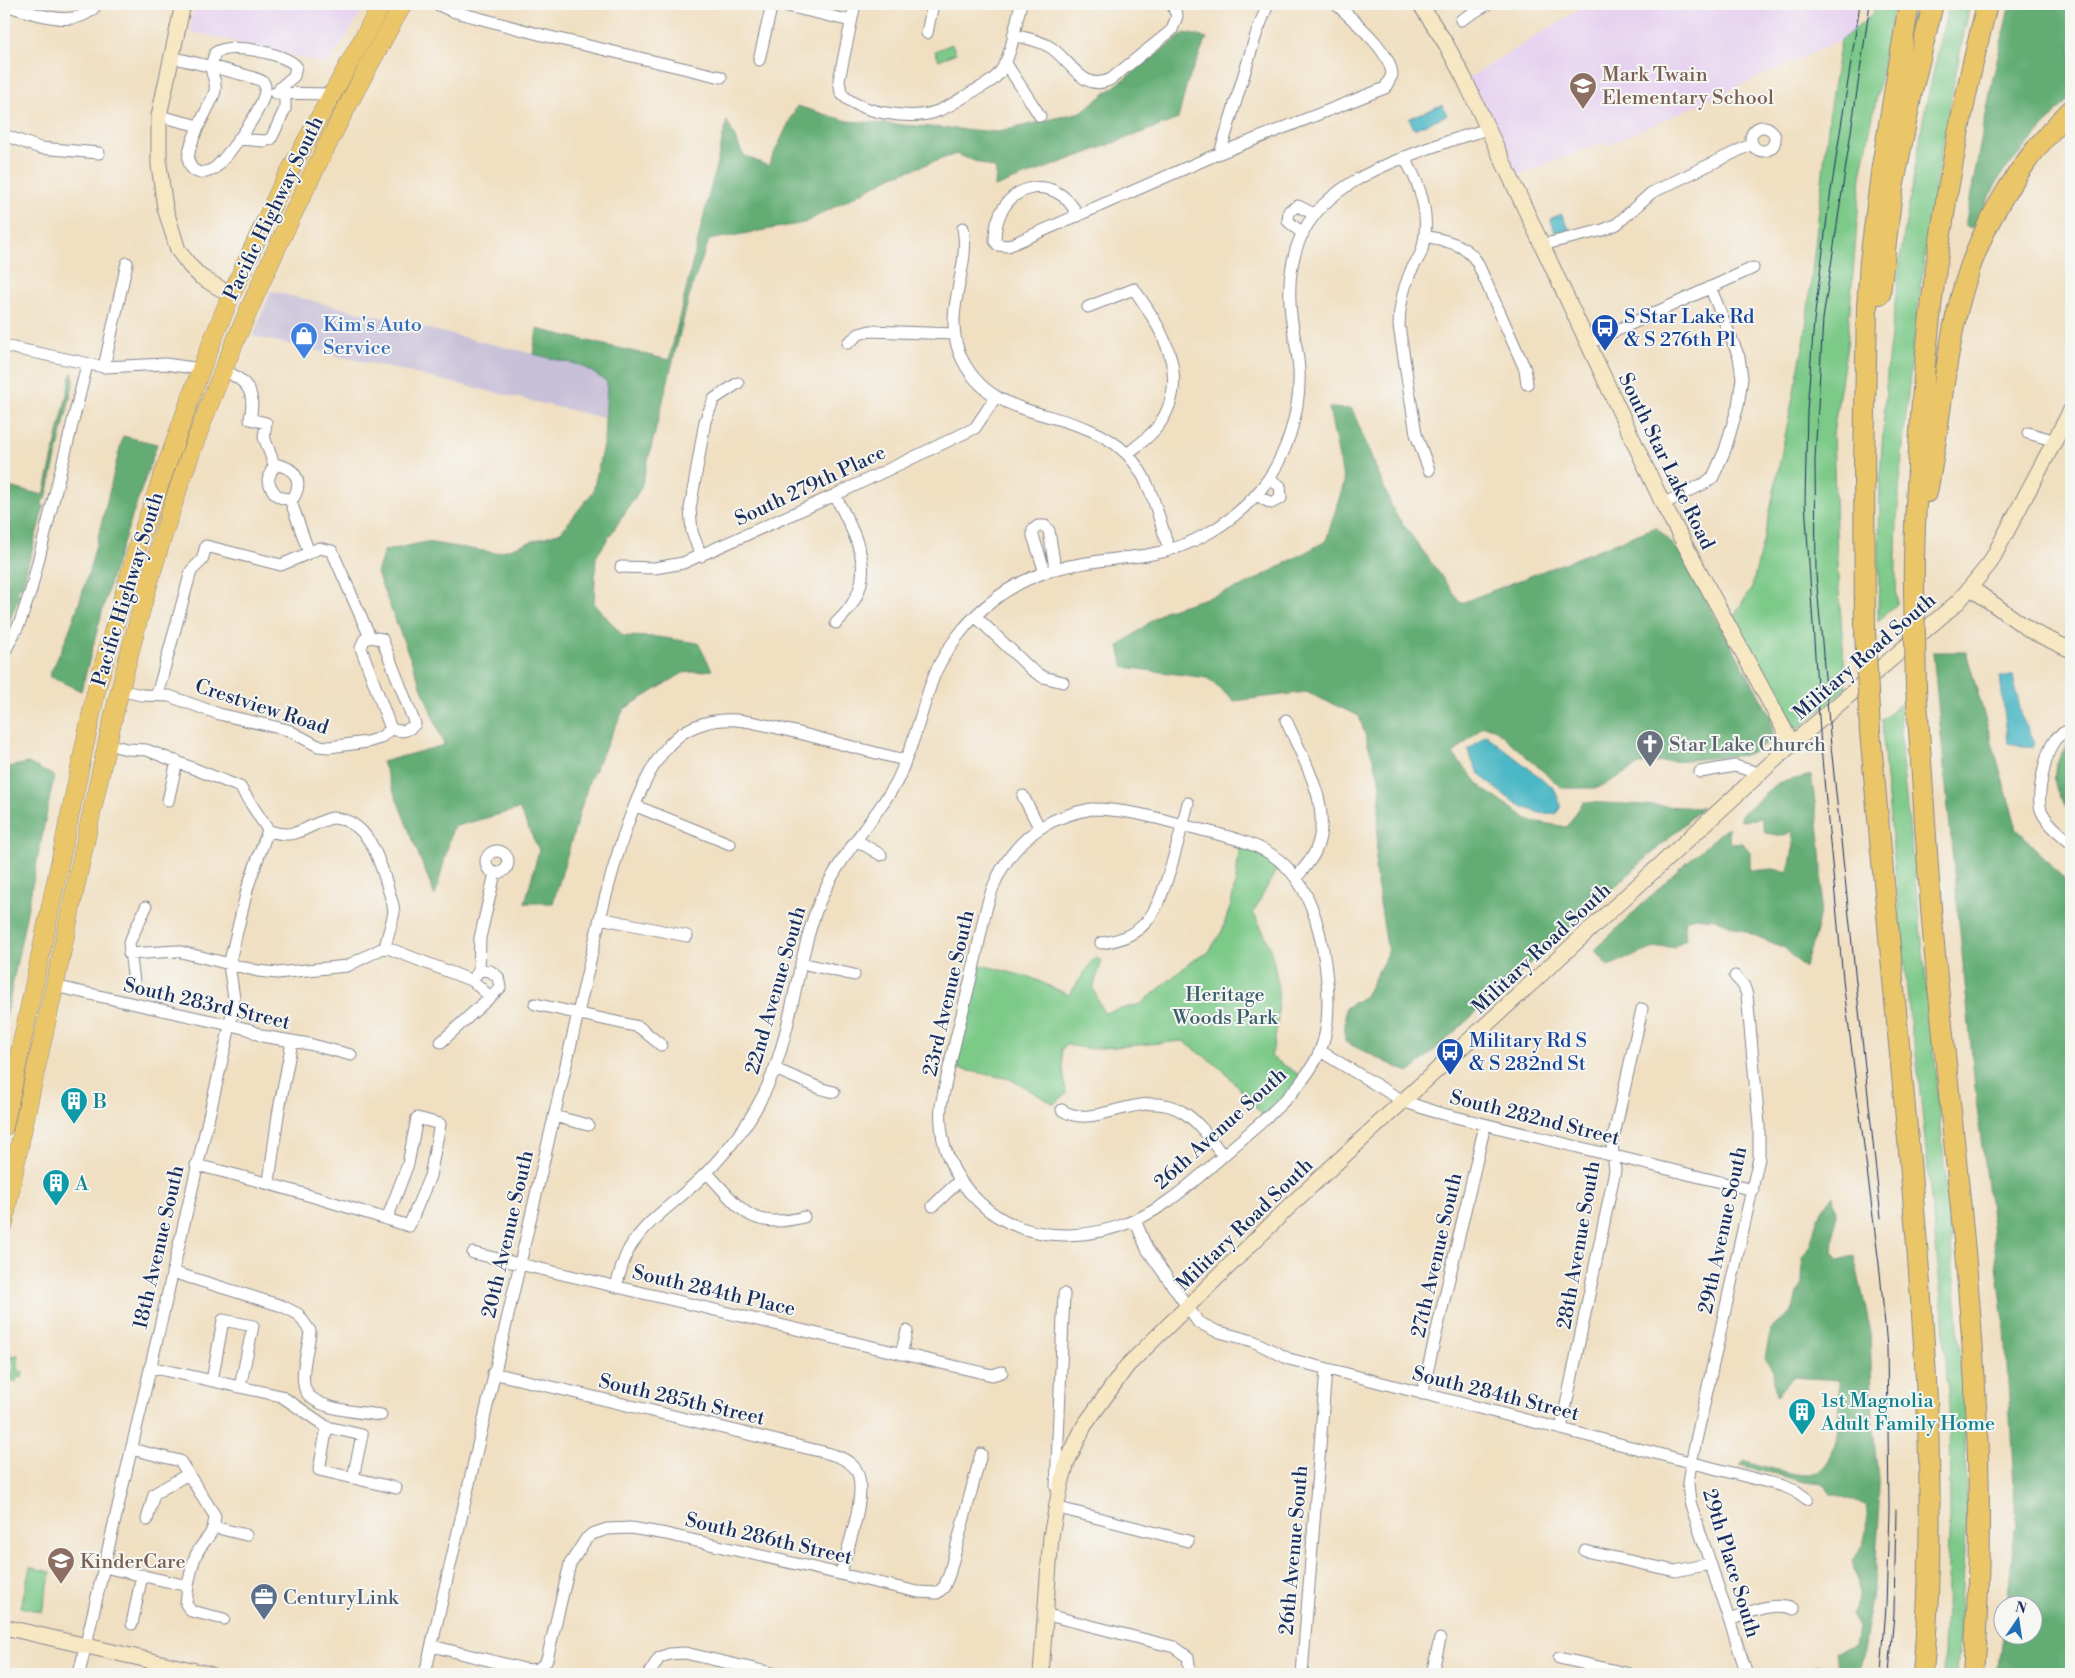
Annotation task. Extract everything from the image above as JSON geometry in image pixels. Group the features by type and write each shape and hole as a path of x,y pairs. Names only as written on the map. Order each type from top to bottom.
{"highway":[{"path":"1909,4 1882,166 1866,308 1865,632 1870,732 1917,1240 1929,1431 1931,1520 1928,1623 1923,1674"},
{"path":"1866,425 1891,199 1913,87 1933,4"},
{"path":"1973,1674 1979,1594 1981,1508 1975,1380 1965,1239 1936,964 1916,688 1914,561 1920,436 1933,292 1952,164 1973,59 1987,4"},
{"path":"1914,561 1936,444 1953,334 1967,276 1986,230 2014,180 2036,150 2071,110"}],"main road":[{"path":"174,502 177,459 234,310 231,296 201,277 178,250 165,208 159,165 159,116 183,4"},
{"name":"Pacific Highway South","path":"4,1127 97,687 129,574 201,369 231,296 282,185 330,94 382,4"},
{"name":"Pacific Highway South","path":"4,1224 118,690 174,502 223,370 299,197 404,4"},
{"name":"South Star Lake Road","path":"1420,4 1446,44 1488,129 1663,504 1792,744"},
{"name":"Military Road South","path":"1041,1674 1044,1614 1055,1507 1068,1462 1084,1426 1096,1406 1127,1366 1187,1306 1403,1101 1762,774 1792,744 1959,601 1990,563 2071,410"},
{"path":"118,690 109,680 108,674 129,574"},
{"path":"1971,588 2031,631 2071,650"},
{"path":"49,913 45,980 54,986"},
{"path":"4,1626 209,1674"}],"street":[{"path":"4,5 64,18 79,18 88,14 98,4"},
{"path":"437,4 452,11 542,35 721,77"},
{"path":"759,60 772,4"},
{"path":"779,4 851,21"},
{"path":"855,4 839,80 841,94 853,103 879,111 908,115 934,112 988,83 998,74 1005,62 1021,4"},
{"path":"927,33 933,4"},
{"path":"1013,35 1046,44 1082,78 1102,83 1111,79 1172,30 1177,16 1172,4"},
{"path":"1220,153 1256,36 1268,4"},
{"path":"1078,216 1074,208 1061,196 1045,189 1026,189 1013,195 1002,207 999,213 995,241 998,245 1008,246 1078,216 1220,153 1388,86 1392,75 1386,59 1376,44 1336,4"},
{"path":"1461,20 1488,4"},
{"path":"214,96 216,79 211,68 215,53 226,48 243,49 288,59 296,66 297,72 288,82 282,85 280,91 285,109 271,138 264,141 238,139"},
{"path":"171,57 261,80 266,88 262,104 214,169 208,172 196,172 188,160 199,126 222,77 229,72"},
{"path":"1005,62 1040,116"},
{"path":"266,93 330,94"},
{"path":"159,116 199,126"},
{"name":"22nd Avenue South","path":"616,1286 624,1259 635,1240 651,1223 707,1173 747,1124 775,1069 800,962 817,906 832,877 897,781 936,672 954,642 975,616 1016,584 1050,570 1169,549 1220,526 1256,495 1268,479 1286,445 1297,404 1299,372 1290,290 1292,267 1303,234 1314,214 1334,194 1362,175 1445,141 1488,129"},
{"path":"4,135 40,148 99,153"},
{"path":"1541,245 1603,230 1617,224 1651,193 1752,144"},
{"path":"1404,157 1414,175 1425,210 1425,236 1420,254 1406,286 1399,313 1399,326 1416,434 1429,470"},
{"path":"1303,234 1288,221 1289,211 1298,206 1314,214"},
{"path":"962,228 965,245 955,295 955,334 960,354 972,374 980,385 995,398 1085,428 1105,437 1127,454 1149,490 1169,549"},
{"path":"1425,236 1461,245 1470,252 1477,262 1526,369 1527,384"},
{"path":"104,367 126,263"},
{"path":"1587,344 1753,268"},
{"path":"1663,504 1713,477 1725,450 1738,406 1742,378 1739,357 1710,287"},
{"path":"1088,307 1134,289 1164,334 1170,351 1174,381 1165,413 1159,425 1147,438 1127,454"},
{"path":"848,343 859,334 870,331 955,334"},
{"path":"4,346 87,365 104,367 165,364 201,369"},
{"path":"4,653 20,622 32,590 87,365"},
{"path":"223,370 234,375 252,393 254,401 250,419 266,423 264,437 275,467"},
{"path":"701,556 692,532 690,509 705,421 714,399 738,383"},
{"name":"South 279th Place","path":"621,566 655,568 683,563 835,496 975,428 995,398"},
{"path":"2028,432 2056,440"},
{"path":"275,467 287,467 293,470 296,475 297,490 294,497 290,499 281,498 272,490 268,480 270,472 275,467"},
{"path":"1256,495 1271,503 1281,498 1280,486 1268,479"},
{"path":"835,496 855,534 863,568 855,603 836,623"},
{"path":"157,695 191,571 202,560 206,546 248,555 258,561 281,565 309,553 290,499"},
{"name":"Crestview Road","path":"118,690 142,696 169,696 219,714 288,730 318,746 329,747 367,742 380,738 391,729 401,732 415,724 382,639 370,637 332,550 318,548 309,553"},
{"path":"975,616 1032,670 1043,677 1063,682"},
{"path":"370,637 364,640 361,648 391,729"},
{"name":"20th Avenue South","path":"425,1674 518,1264 600,918 620,842 658,761 675,739 696,726 716,721 736,720 905,760"},
{"path":"1286,720 1313,784 1322,811 1322,829 1318,846 1297,877"},
{"path":"2068,731 2059,736 2050,747 2039,795 2039,804 2047,820 2071,843"},
{"path":"106,744 126,749 147,750 240,787 268,830 280,834 296,834 332,818 344,820 359,830 376,853 394,913 385,946 356,963 341,967 277,973 229,965 177,951 129,954"},
{"path":"168,801 177,761"},
{"path":"1700,772 1735,766 1762,774"},
{"path":"1023,796 1039,827"},
{"path":"1101,943 1118,941 1128,936 1154,913 1163,892 1188,803"},
{"path":"636,806 730,844"},
{"name":"23rd Avenue South","path":"959,1181 946,1151 940,1118 948,1076 993,889 1006,861 1023,841 1039,827 1055,818 1091,809 1132,811 1240,839 1281,861 1297,877"},
{"name":"18th Avenue South","path":"79,1674 196,1165 230,1026 234,998 229,965 248,886 268,830"},
{"path":"856,840 881,855"},
{"path":"473,981 479,970 480,938 495,873"},
{"name":"26th Avenue South","path":"1135,1220 1178,1194 1287,1097 1303,1078 1320,1051 1326,1010 1325,965 1310,904 1297,877"},
{"path":"134,982 129,944 146,907"},
{"path":"600,918 687,936"},
{"path":"385,946 473,981 489,996"},
{"path":"800,962 854,975"},
{"path":"441,1042 489,996 496,993 500,982 494,973 479,970"},
{"name":"29th Avenue South","path":"1690,1462 1759,1158 1759,1124 1747,995 1744,986 1735,976"},
{"name":"South 283rd Street","path":"54,986 351,1055"},
{"path":"535,1004 639,1027 661,1044"},
{"name":"28th Avenue South","path":"1561,1429 1615,1170 1612,1144 1642,1009"},
{"path":"269,1182 278,1115 292,1042"},
{"name":"South 282nd Street","path":"1320,1051 1403,1101 1435,1112 1485,1126 1753,1190"},
{"path":"775,1069 822,1089 834,1092"},
{"path":"1062,1110 1073,1115 1091,1116 1139,1104 1167,1105 1191,1118 1222,1156"},
{"path":"554,1116 588,1125"},
{"path":"196,1165 269,1182 409,1226 430,1176 440,1124 417,1118 408,1164 387,1219"},
{"name":"27th Avenue South","path":"1422,1394 1485,1126"},
{"path":"707,1173 741,1209 755,1218 773,1222 804,1217"},
{"path":"933,1206 959,1181 985,1208 1005,1222 1024,1230 1072,1236 1094,1233 1135,1220 1147,1249 1187,1306"},
{"name":"South 284th Place","path":"473,1253 992,1375 1002,1372"},
{"path":"172,1272 282,1306 298,1314 310,1331 303,1384 306,1395 317,1403 381,1415"},
{"path":"1064,1294 1055,1507 1188,1540"},
{"name":"South 284th Street","path":"1187,1306 1198,1322 1206,1327 1244,1337 1289,1359 1783,1486 1796,1491 1807,1499"},
{"path":"212,1381 223,1320 252,1326 240,1387"},
{"path":"901,1354 907,1331"},
{"path":"150,1367 281,1396 327,1427 362,1435 353,1478"},
{"name":"26th Avenue South","path":"1302,1674 1326,1370"},
{"name":"South 285th Street","path":"493,1373 819,1451 844,1459 858,1472 860,1494 842,1573"},
{"path":"327,1427 319,1470 396,1488"},
{"path":"131,1449 180,1461 215,1516 212,1534 195,1556 186,1604 191,1610 224,1619"},
{"name":"South 286th Street","path":"432,1646 524,1669 535,1670 542,1667 547,1659 570,1564 581,1545 592,1534 618,1527 648,1530 842,1573 918,1592 936,1593 944,1587 949,1575 981,1454"},
{"name":"29th Place South","path":"1690,1462 1688,1483 1690,1502 1747,1674"},
{"path":"147,1520 154,1494 188,1474"},
{"path":"214,1526 246,1535"},
{"path":"1585,1551 1676,1571 1710,1564"},
{"path":"104,1566 188,1586"},
{"path":"132,1624 142,1574"},
{"path":"1730,1620 1769,1606 1783,1606 1794,1609"},
{"path":"1044,1614 1165,1644 1187,1654 1190,1674"},
{"path":"1432,1674 1440,1639"},
{"path":"648,1674 654,1663 664,1655 685,1653 776,1674"},
{"path":"1559,1658 1630,1674"}],"shaded area":[{"path":"195,4 367,4 328,64 189,31"},
{"name":"Mark Twain Elementary School","path":"1588,4 1856,4 1855,30 1841,40 1606,146 1603,142 1511,178 1465,80"},
{"path":"271,291 583,366 607,381 604,418 253,336"}],"green space":[{"path":"1877,4 1895,4 1861,176 1847,345 1833,434 1837,563 1846,688 1797,730 1733,617 1752,587 1768,521 1805,337 1831,100 1841,40 1871,16"},
{"path":"1949,4 1970,4 1940,157 1917,311 1898,510 1897,604 1878,621 1880,475 1888,359 1902,246 1925,109"},
{"path":"2010,4 2071,4 2071,96 2001,175 1973,228 1965,226 1992,82"},
{"path":"1185,33 1207,38 1187,83 1178,119 995,187 996,169 956,154 893,176 804,223 709,240 691,289 641,488 596,557 594,603 623,636 658,637 698,643 712,670 683,673 624,709 589,781 553,903 525,903 539,850 519,809 453,827 435,896 382,762 444,745 377,573 384,551 426,542 496,553 561,532 593,492 604,440 607,382 583,366 533,354 537,329 669,360 727,121 743,155 768,166 797,106 848,121 998,132 1081,112"},
{"path":"952,44 956,53 939,60 935,51"},
{"path":"72,372 74,381 46,499 43,499 42,504 44,506 22,587 19,587 18,592 20,594 4,634 4,486 44,495"},
{"path":"1329,408 1352,409 1394,512 1461,603 1656,527 1680,552 1771,717 1773,741 1745,755 1641,764 1598,788 1562,788 1494,728 1483,726 1453,754 1484,790 1531,821 1567,827 1583,802 1702,808 1409,1073 1345,1042 1345,1008 1365,996 1388,953 1375,871 1381,784 1359,716 1306,692 1234,701 1207,678 1124,667 1119,646 1164,611 1242,587 1326,541 1344,483"},
{"path":"123,436 157,444 112,575 81,691 49,676 74,619 84,589"},
{"path":"1933,652 1966,652 2017,829 2064,879 2071,909 2071,1674 1998,1674 2002,1646 2042,1646 2042,1596 2008,1596 2016,1522 2005,1329 1977,1108"},
{"path":"1900,704 1902,761 1935,1059 1965,1404 1966,1516 1957,1674 1943,1674 1950,1516 1949,1406 1942,1306 1916,1053 1911,1031 1882,720"},
{"path":"2071,741 2071,812 2059,795 2054,777 2059,759"},
{"path":"28,763 54,776 4,1027 4,768"},
{"path":"1811,775 1821,853 1822,893 1816,931 1804,968 1785,948 1715,919 1694,917 1684,921 1686,939 1673,947 1657,947 1608,966 1595,950 1680,868 1728,827 1730,844 1743,843 1750,853 1750,871 1774,869 1788,873 1794,845 1792,830 1785,836 1765,833 1761,818 1741,821 1740,816 1778,783"},
{"name":"Heritage Woods Park","path":"1240,839 1281,861 1253,913 1269,947 1277,983 1278,1020 1271,1057 1303,1077 1265,1118 1222,1069 1183,1041 1091,1049 1066,1045 1061,1049 1066,1094 1054,1104 1010,1079 950,1067 974,963 1032,978 1069,995 1095,957 1102,961 1093,988 1104,1013 1141,1004 1192,961 1208,953 1222,931 1231,904 1236,880"},
{"path":"1833,1195 1836,1213 1833,1251 1839,1260 1854,1256 1870,1328 1873,1427 1880,1503 1874,1585 1859,1674 1809,1674 1815,1666 1838,1666 1836,1651 1854,1646 1857,1629 1852,1615 1858,1598 1858,1581 1852,1560 1861,1548 1865,1535 1865,1505 1830,1494 1824,1484 1805,1482 1740,1465 1745,1461 1786,1472 1809,1475 1820,1471 1828,1462 1833,1450 1837,1435 1839,1380 1792,1377 1776,1396 1773,1371 1765,1358 1771,1329 1792,1311 1802,1283 1803,1257 1810,1245 1818,1217"},
{"path":"18,1355 19,1371 23,1372 22,1378 17,1377 16,1382 9,1382 13,1368 11,1356"},
{"path":"30,1567 51,1572 42,1612 21,1607"}],"water":[{"path":"1442,105 1447,115 1414,129 1409,118"},
{"path":"1561,214 1570,230 1555,232 1550,219"},
{"path":"2000,676 2013,676 2022,718 2035,742 2033,748 2008,743"},
{"path":"1486,735 1554,788 1561,806 1556,814 1546,814 1525,808 1504,795 1480,774 1468,750"}],"tram line":[{"path":"1860,4 1828,210 1814,321 1807,411 1805,502 1821,748 1844,989 1880,1272 1887,1347 1889,1510 1886,1606 1881,1674"},
{"path":"1870,4 1823,319 1815,459 1816,574 1831,746 1881,1218"},
{"path":"1889,1674 1894,1613 1896,1510"}],"place":[{"name":"Mark Twain Elementary School","path":"1583,110"},
{"name":"S Star Lake Rd & S 276th Pl","path":"1605,352"},
{"name":"Kim's Auto Service","path":"304,360"},
{"name":"Star Lake Church","path":"1650,768"},
{"name":"Military Rd S & S 282nd St","path":"1450,1076"},
{"name":"B","path":"74,1125"},
{"name":"A","path":"56,1207"},
{"name":"1st Magnolia Adult Family Home","path":"1802,1436"},
{"name":"KinderCare","path":"61,1585"},
{"name":"CenturyLink","path":"264,1621"}]}
